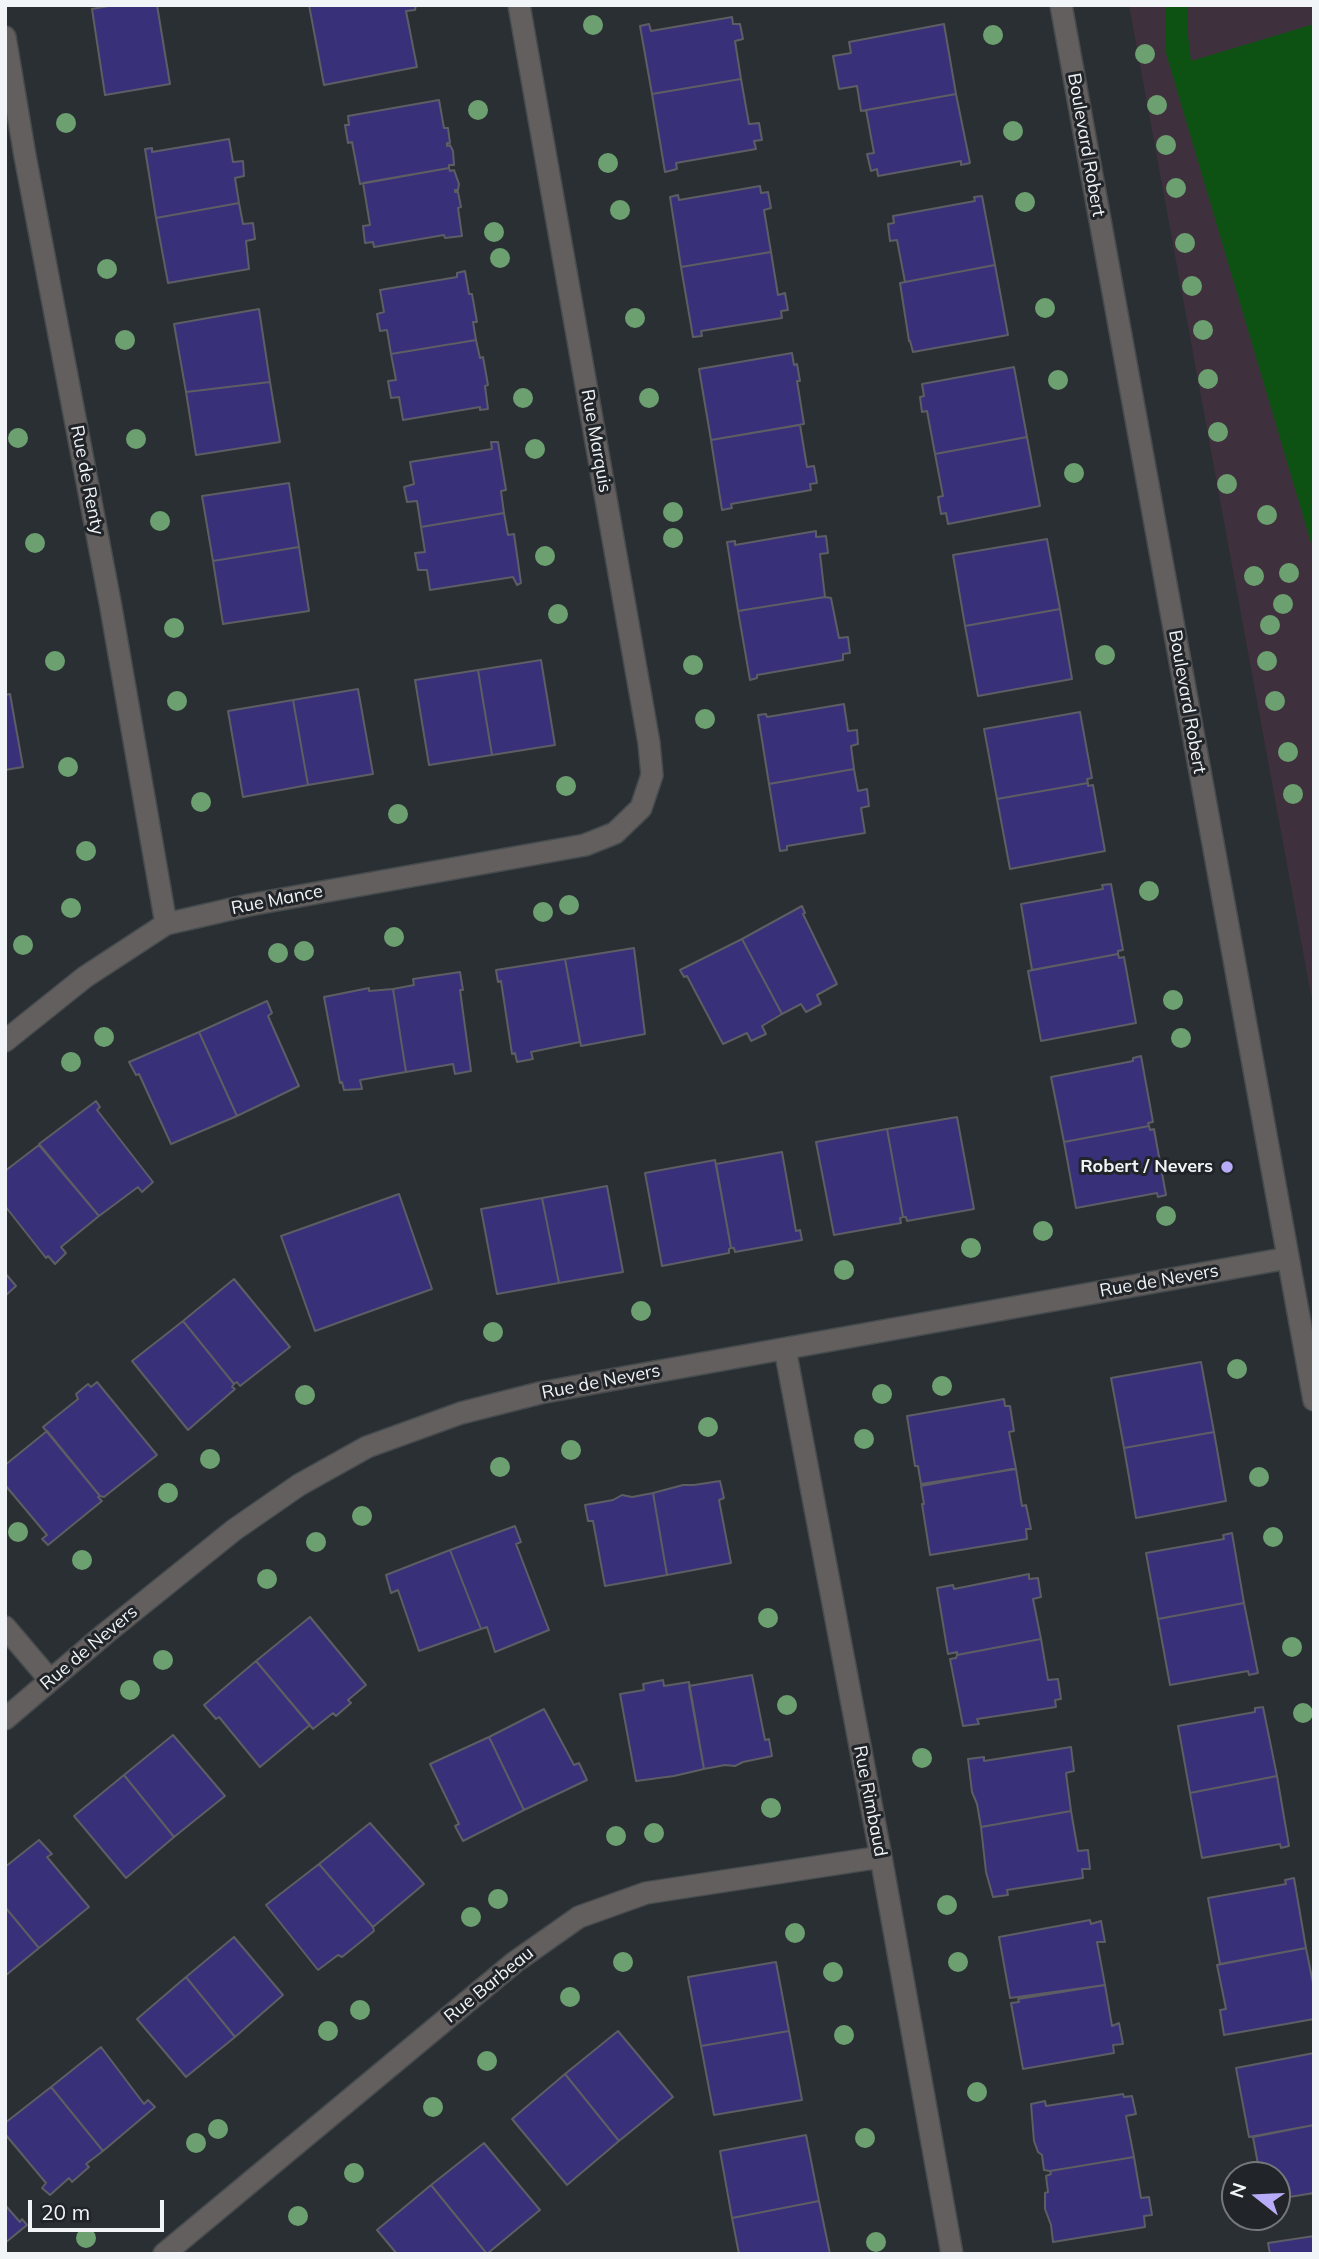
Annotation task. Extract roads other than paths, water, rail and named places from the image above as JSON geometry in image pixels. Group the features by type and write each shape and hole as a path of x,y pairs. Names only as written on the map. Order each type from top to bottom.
{"street":[{"name":"Rue Marquis","path":"519,5 649,743 652,775 641,808 615,833 585,845"},
{"name":"Boulevard Robert","path":"1060,5 1314,1400"},
{"name":"Rue de Renty","path":"5,37 110,602 166,924"},
{"name":"Rue Mance","path":"5,1041 85,977 166,924 249,905 585,845"},
{"name":"Rue de Nevers","path":"5,1718 234,1530 299,1485 368,1447 461,1413 540,1393 1288,1258"},
{"name":"Rue Rimbaud","path":"785,1349 881,1857 952,2254"},
{"path":"5,1627 50,1680"},
{"name":"Rue Barbeau","path":"164,2254 515,1962 579,1917 646,1894 881,1857"}],"place":[{"name":"Robert / Nevers","path":"1227,1167"}]}
